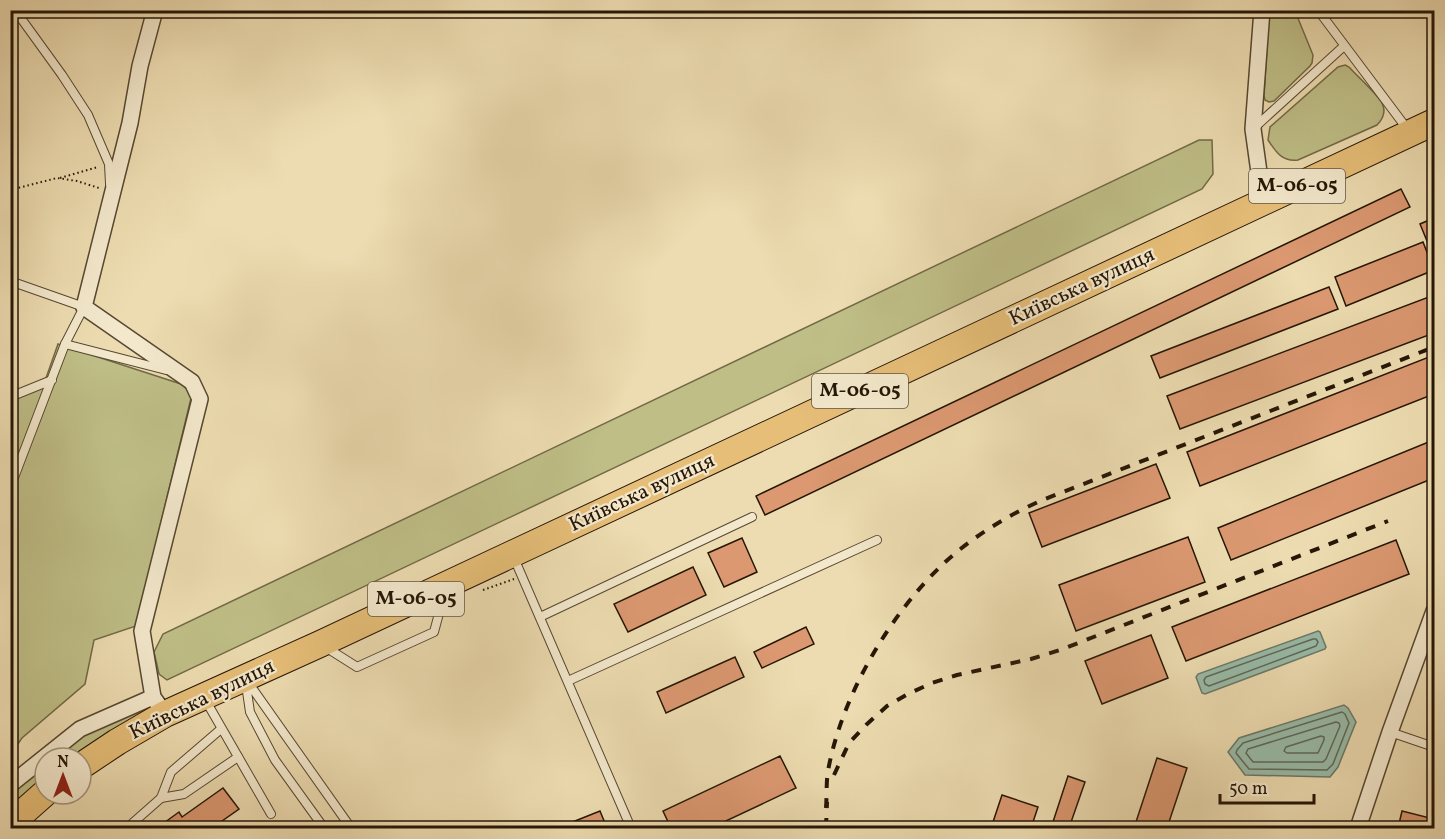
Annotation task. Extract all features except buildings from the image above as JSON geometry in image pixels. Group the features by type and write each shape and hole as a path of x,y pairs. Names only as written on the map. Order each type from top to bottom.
{"highway":[{"name":"М-06-05","path":"1263,201 1434,122"},
{"name":"Київська вулиця","path":"93,758 117,742 159,706 204,697 446,585 518,565 1263,201"},
{"path":"10,824 33,804"}],"street":[{"path":"10,785 80,729 159,706 142,631 200,399 192,382 84,307 130,123 140,66 155,10"},
{"path":"1262,10 1253,129 1263,201"},
{"path":"1358,828 1434,611"}],"lane":[{"path":"15,10 88,115 109,164 111,197"},
{"path":"1318,10 1410,133"},
{"path":"1253,129 1344,46"},
{"path":"10,281 84,307 66,344 10,488"},
{"path":"66,344 179,374"},
{"path":"10,397 52,380"},
{"path":"540,616 752,517"},
{"path":"568,681 877,540"},
{"path":"518,565 632,828"},
{"path":"320,644 357,667 434,632 446,585"},
{"path":"244,678 250,712 275,760 324,828"},
{"path":"244,678 351,828"},
{"path":"204,697 271,814"},
{"path":"127,828 161,798 171,772 221,729"},
{"path":"1390,732 1434,747"},
{"path":"161,798 184,794 238,757"}],"path":[{"path":"10,190 109,164"},
{"path":"57,178 99,188 111,197"},
{"path":"483,590 518,565"}],"shaded area":[{"path":"1295,11 1313,55 1310,66 1274,101 1269,102 1264,96 1269,13"},
{"path":"1345,65 1367,85 1382,103 1384,112 1379,123 1298,160 1284,158 1268,140 1270,127 1338,67"},
{"path":"1199,140 1212,140 1213,174 1202,189 167,680 159,674 154,652 163,634"},
{"path":"58,344 181,384 192,394 136,626 94,640 85,684 22,738 11,754 11,394 46,378"},
{"path":"145,708 140,716 93,746 68,746 93,729"},
{"path":"33,772 33,791 11,810 10,790"}],"water":[{"path":"1318,631 1325,649 1205,694 1202,693 1196,677 1198,674"},
{"path":"1344,705 1356,722 1338,767 1330,777 1245,775 1228,752 1239,738"}],"railway":[{"path":"826,808 827,776 834,743 855,688 885,634 903,609 921,586 963,547 1001,521 1040,501 1434,347"},
{"path":"834,775 849,743 887,706 908,694 957,675 1031,659 1063,649 1388,521"},
{"path":"826,828 827,802"}]}
